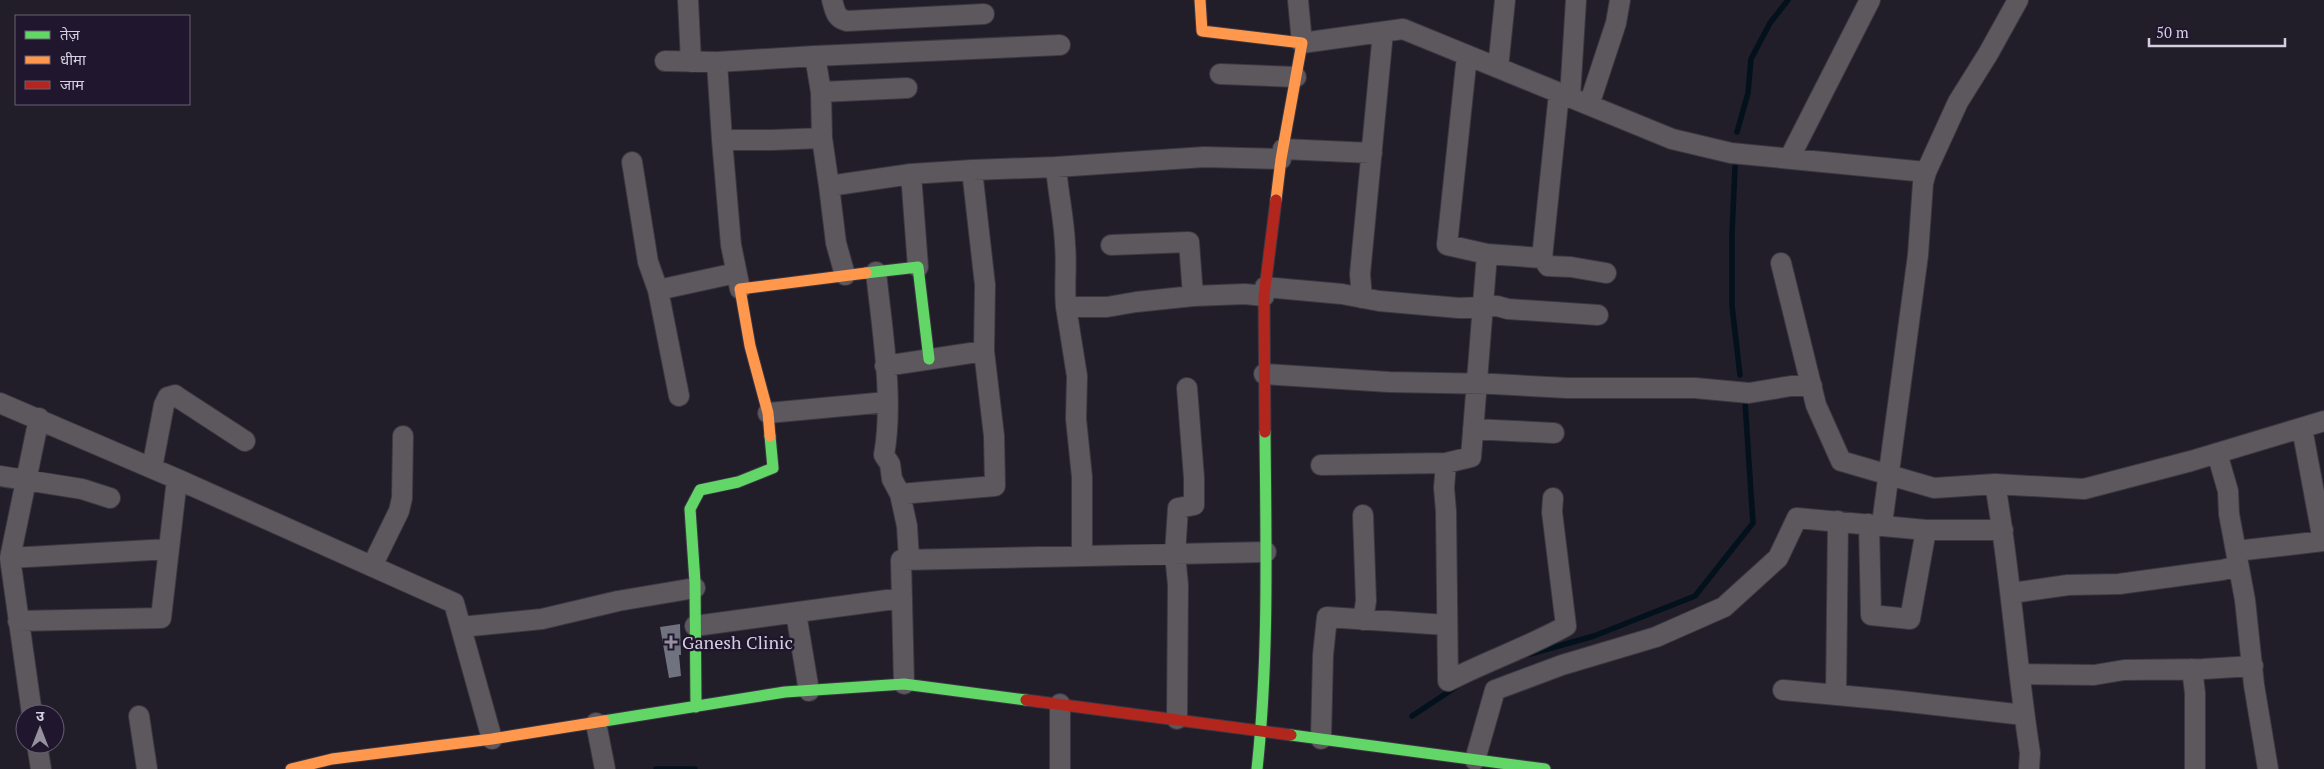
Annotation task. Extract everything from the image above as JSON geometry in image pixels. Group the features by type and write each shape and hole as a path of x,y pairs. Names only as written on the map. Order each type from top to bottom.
{"street":[{"path":"688,0 691,62"},
{"path":"832,0 836,14 839,18 846,21 984,14"},
{"path":"1200,0 1202,31 1302,43 1404,29 1672,139 1731,153 1790,157 1926,172"},
{"path":"1256,769 1261,731 1266,552 1264,291 1282,154 1302,43 1298,0"},
{"path":"1498,68 1504,0"},
{"path":"1576,0 1542,258 1548,266 1578,268 1606,274"},
{"path":"1589,105 1616,22 1620,0"},
{"path":"1790,157 1870,0"},
{"path":"1926,530 1910,619 1871,615 1876,524 1888,475 1918,255 1923,183 1926,172 1958,102 1988,54 2018,0"},
{"path":"1362,298 1360,274 1383,32"},
{"path":"665,61 718,62 1060,45"},
{"path":"1466,55 1446,244 1487,254 1542,258"},
{"path":"816,56 821,92 822,138 836,243 846,275"},
{"path":"696,706 695,588 690,509 700,490 738,482 773,468 768,413 750,346 729,226 718,62"},
{"path":"1220,74 1296,77"},
{"path":"821,92 907,88"},
{"path":"722,140 822,138"},
{"path":"829,186 911,174 972,170 1056,167 1204,157 1372,153"},
{"path":"632,162 648,262 658,290 679,396"},
{"path":"1056,167 1065,243 1064,286 1066,307 1077,376 1076,419 1082,477 1082,556"},
{"path":"900,494 943,492 965,487 995,486 994,436 984,351 985,285 972,170"},
{"path":"911,174 928,359"},
{"path":"1112,245 1189,242 1193,296"},
{"path":"1321,465 1446,464 1471,457 1487,254"},
{"path":"1781,263 1816,405 1840,461 1888,475 1934,488 1994,484 2084,489 2217,454 2324,421"},
{"path":"658,290 738,281 846,275 918,266"},
{"path":"876,272 887,402 887,438 884,455 890,464 892,479 900,494 908,526 909,560"},
{"path":"1066,307 1107,307 1193,296 1245,294 1264,291 1362,298 1459,308 1483,306 1598,315"},
{"path":"885,366 984,351"},
{"path":"1264,374 1322,376 1389,382 1567,388 1695,388 1749,393 1791,386 1812,386"},
{"path":"1177,719 1178,647 1175,554 1178,508 1194,505 1194,478 1187,388"},
{"path":"152,468 164,405 168,397 180,398 245,441"},
{"path":"768,413 887,402"},
{"path":"0,403 39,418 454,603 492,739"},
{"path":"30,704 10,558 39,418"},
{"path":"2012,593 2068,584 2119,584 2222,570 2237,559 2323,541 2302,428"},
{"path":"1473,429 1554,433"},
{"path":"372,566 399,511 402,498 403,436"},
{"path":"2217,454 2228,491 2229,514 2245,600 2268,769"},
{"path":"1446,464 1444,488 1446,511 1448,681 1496,657 1527,646 1566,626 1552,512 1553,498"},
{"path":"0,476 82,489 110,498"},
{"path":"18,621 161,618 177,479"},
{"path":"1994,484 2012,593 2024,715 2030,753 2029,769"},
{"path":"1363,620 1366,602 1364,515"},
{"path":"1475,760 1495,690 1562,664 1656,637 1724,607 1778,558 1797,518 1926,530 2003,530"},
{"path":"1836,695 1838,521"},
{"path":"10,558 169,549"},
{"path":"904,684 901,560 1266,552"},
{"path":"462,627 542,619 618,601 695,588"},
{"path":"695,626 902,598"},
{"path":"796,613 810,691"},
{"path":"1321,739 1323,655 1328,617 1446,625"},
{"path":"2021,674 2094,675 2124,670 2253,666"},
{"path":"2192,669 2195,693 2196,769"},
{"path":"290,769 332,759 379,761 492,739 785,692 904,684 1545,769"},
{"path":"1783,690 2024,715"},
{"path":"1060,704 1060,769"},
{"path":"139,716 147,769"},
{"path":"596,722 605,769"},
{"path":"39,754 41,769"}],"building":[{"path":"680,624 681,655 679,655 681,676 669,678 660,627"}],"waterway":[{"path":"1737,132 1748,93 1751,59 1770,23 1788,0"},
{"path":"1735,167 1732,234 1732,306 1740,375"},
{"path":"1530,654 1594,636 1695,596 1753,523 1745,402"},
{"path":"1412,716 1456,687"},
{"path":"656,769 695,769"}],"traffic: fast":[{"path":"866,273 918,267 929,359"},
{"path":"1257,769 1265,643 1265,432"},
{"path":"696,707 695,582 690,509 700,490 738,482 773,468 770,436"},
{"path":"604,721 785,692 904,684 1026,700"},
{"path":"1291,735 1545,769"}],"traffic: slow":[{"path":"1200,0 1202,31 1302,43 1281,159 1276,200"},
{"path":"770,436 768,413 750,346 740,289 866,273"},
{"path":"291,769 332,759 492,739 604,721"}],"traffic: jam":[{"path":"1265,432 1264,296 1276,200"},
{"path":"1026,700 1291,735"}],"place":[{"name":"Ganesh Clinic","path":"671,642"}]}
